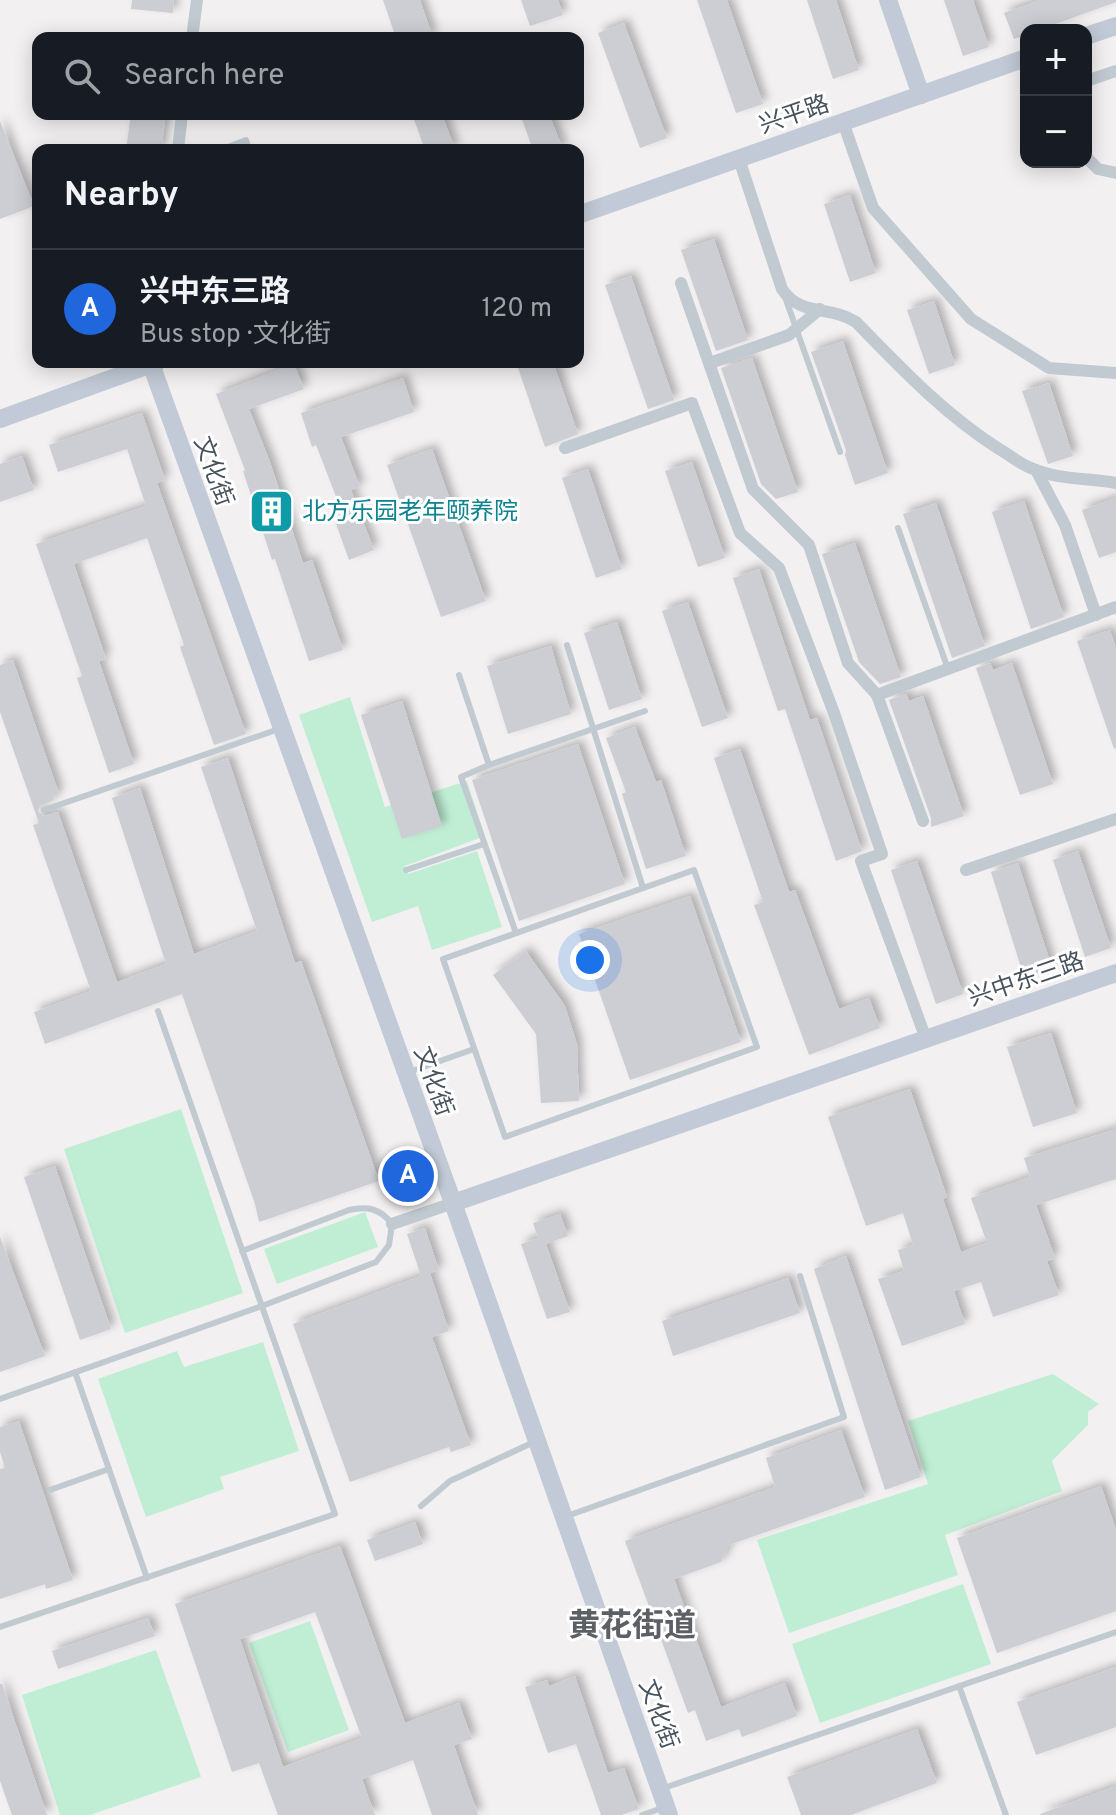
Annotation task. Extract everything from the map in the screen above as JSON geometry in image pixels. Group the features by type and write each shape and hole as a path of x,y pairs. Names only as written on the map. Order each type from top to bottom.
{"street":[{"path":"193,32 197,0"},
{"path":"888,0 921,95"},
{"path":"1092,34 1116,26"},
{"name":"兴平路","path":"584,213 1020,60"},
{"path":"1092,79 1116,71"},
{"path":"179,144 181,120"},
{"path":"843,122 873,208 971,319 1049,368 1116,373"},
{"path":"739,159 782,289 791,302 801,307 843,314 856,322 939,405 985,440 1036,470 1058,477 1116,483"},
{"path":"1092,163 1098,169 1116,173"},
{"path":"681,283 753,489 809,545 848,663 877,695 923,821"},
{"path":"710,363 789,335 820,309"},
{"path":"0,419 139,368"},
{"name":"文化街","path":"155,368 665,1804"},
{"path":"565,448 692,403 740,533 779,568 834,713 882,854 861,861 926,1039"},
{"path":"1036,470 1065,525 1096,615"},
{"path":"877,695 1116,607"},
{"path":"966,870 1116,819"},
{"name":"兴中东三路","path":"453,1203 1116,973"},
{"path":"392,1224 453,1203"}],"lane":[{"path":"782,289 840,452"},
{"path":"898,528 948,669"},
{"path":"567,645 643,888"},
{"path":"459,675 489,765"},
{"path":"516,933 461,777 645,711"},
{"path":"44,810 281,728"},
{"path":"406,870 484,844"},
{"path":"694,870 757,1047 505,1137 443,959 516,933 694,870"},
{"path":"0,1627 335,1514 158,1011"},
{"path":"406,1073 474,1049"},
{"path":"0,1399 376,1262 389,1245 392,1224 379,1211 365,1207 349,1210 242,1251"},
{"path":"564,1517 844,1417 800,1276"},
{"path":"75,1372 147,1578"},
{"path":"421,1506 450,1481 537,1441"},
{"path":"50,1490 109,1469"},
{"path":"642,1815 959,1686 1116,1632"},
{"path":"959,1686 1005,1813 995,1815"}],"green space":[{"path":"350,697 385,807 467,781 485,836 405,866 408,874 477,851 502,927 432,950 418,906 372,922 299,715"},
{"path":"181,1109 243,1293 125,1333 64,1149"},
{"path":"365,1212 378,1247 277,1284 264,1249"},
{"path":"263,1342 299,1451 220,1477 224,1489 146,1517 98,1379 177,1351 184,1367"},
{"path":"1053,1374 1099,1404 1088,1412 1088,1425 1052,1461 1062,1491 945,1535 958,1575 789,1633 757,1540 928,1484 908,1421"},
{"path":"963,1584 991,1664 820,1723 792,1644"},
{"path":"310,1621 349,1730 288,1752 249,1643"},
{"path":"156,1650 201,1777 90,1815 60,1815 22,1695"}],"building":[{"path":"132,0 174,0 173,13 131,9"},
{"path":"383,0 420,0 431,32 394,32"},
{"path":"521,0 558,0 563,15 530,26"},
{"path":"697,0 727,0 763,104 736,113"},
{"path":"807,0 836,0 859,70 833,79"},
{"path":"944,0 973,0 989,47 963,56"},
{"path":"1040,0 1116,0 1056,24 1020,24 1020,37 1014,39 1004,13"},
{"path":"624,23 667,138 640,148 598,33"},
{"path":"130,120 165,120 162,144 127,144"},
{"path":"414,120 444,120 453,144 423,144"},
{"path":"522,120 551,120 561,144 531,144"},
{"path":"0,121 32,207 0,219"},
{"path":"850,195 876,273 850,282 824,204"},
{"path":"714,239 748,340 716,351 681,250"},
{"path":"631,276 674,400 648,409 605,285"},
{"path":"934,301 955,365 929,374 907,310"},
{"path":"843,341 888,473 855,485 846,450 811,352"},
{"path":"752,358 798,492 776,499 761,484 721,368"},
{"path":"284,368 296,368 304,389 249,409 303,563 312,560 343,650 309,661 216,394"},
{"path":"518,368 555,368 578,434 545,447"},
{"path":"403,378 414,412 341,437 360,487 351,490 374,550 349,560 335,521 344,517 316,445 312,447 301,413"},
{"path":"1049,383 1073,456 1048,464 1022,391"},
{"path":"142,413 165,480 157,483 246,734 214,745 147,538 74,564 106,659 99,661 134,764 109,773 77,678 82,676 36,544 146,506 127,449 58,472 49,445"},
{"path":"432,449 486,601 441,617 387,465"},
{"path":"22,456 34,490 0,502 0,464"},
{"path":"692,462 725,558 698,567 665,471"},
{"path":"588,469 622,569 596,578 562,478"},
{"path":"1116,498 1116,552 1099,558 1082,510"},
{"path":"1024,501 1064,617 1031,629 992,512"},
{"path":"936,503 985,646 952,658 903,514"},
{"path":"855,543 901,677 880,684 859,662 822,554"},
{"path":"759,569 810,720 817,718 862,851 836,861 785,709 778,711 733,578"},
{"path":"688,602 728,718 702,727 662,611"},
{"path":"617,622 642,699 609,710 584,633"},
{"path":"1110,630 1116,648 1114,749 1077,641"},
{"path":"551,646 571,714 508,734 487,666"},
{"path":"13,660 59,794 53,796 54,800 40,806 38,811 44,816 58,812 117,982 166,964 112,798 140,788 194,954 257,931 201,767 228,758 295,963 301,961 379,1181 259,1222 182,994 45,1044 34,1012 91,991 33,825 39,823 0,712 0,665"},
{"path":"990,663 993,670 1012,663 1053,784 1020,795 976,668"},
{"path":"906,694 909,701 923,696 964,816 931,827 931,818 889,700"},
{"path":"402,701 442,826 402,839 361,715"},
{"path":"635,727 656,782 661,780 686,856 646,869 622,794 626,792 606,738"},
{"path":"578,744 625,884 519,921 472,780"},
{"path":"740,749 789,892 795,890 839,1009 869,998 880,1028 809,1055 754,905 763,902 714,758"},
{"path":"1078,851 1111,948 1085,957 1053,860"},
{"path":"917,861 963,994 936,1004 891,870"},
{"path":"1018,863 1052,968 1024,977 991,872"},
{"path":"690,896 741,1042 630,1080 579,934"},
{"path":"526,951 565,1006 577,1044 579,1101 541,1103 536,1034 493,975"},
{"path":"1051,1033 1077,1113 1033,1127 1007,1047"},
{"path":"910,1089 947,1197 943,1199 961,1252 987,1243 971,1198 1030,1177 1024,1158 1116,1129 1116,1179 1036,1205 1055,1258 1047,1261 1059,1295 993,1317 981,1282 954,1291 965,1324 902,1346 878,1279 904,1271 898,1250 913,1245 903,1213 866,1226 828,1117"},
{"path":"55,1166 111,1329 80,1340 24,1177"},
{"path":"560,1214 568,1236 546,1244 570,1312 547,1319 521,1244 538,1238 533,1223"},
{"path":"425,1228 439,1270 430,1273 449,1331 432,1337 471,1445 451,1452 449,1447 350,1482 293,1324 421,1276 407,1234"},
{"path":"0,1237 45,1356 0,1372"},
{"path":"846,1256 921,1477 885,1490 814,1269"},
{"path":"788,1278 800,1313 673,1356 662,1321"},
{"path":"19,1421 73,1580 46,1589 45,1584 0,1599 0,1469 5,1468 0,1452 0,1427"},
{"path":"841,1430 865,1497 729,1545 721,1562 674,1579 721,1707 785,1683 797,1716 742,1737 739,1729 706,1741 695,1710 688,1713 625,1541 775,1487 766,1458"},
{"path":"1101,1486 1116,1530 1116,1611 997,1653 957,1538"},
{"path":"415,1522 423,1544 375,1561 367,1540"},
{"path":"340,1546 405,1723 459,1703 472,1739 454,1745 478,1815 432,1815 413,1760 362,1779 375,1815 278,1815 259,1763 232,1772 175,1604","holes":["315,1612 362,1738 283,1767 240,1639"]},
{"path":"148,1618 155,1636 58,1669 52,1651"},
{"path":"1116,1667 1116,1727 1036,1755 1017,1702"},
{"path":"575,1676 608,1773 624,1768 639,1809 621,1815 601,1815 576,1744 548,1753 525,1687 547,1680 549,1686"},
{"path":"0,1684 47,1815 12,1815 0,1781"},
{"path":"917,1729 937,1783 851,1815 801,1815 787,1777"},
{"path":"1116,1786 1116,1815 1040,1815 1040,1814"}],"place":[{"name":"北方乐园老年颐养院","path":"271,511"},
{"name":"兴中东三路","path":"408,1176"}],"district":[{"name":"黄花街道","path":"632,1625"}]}
